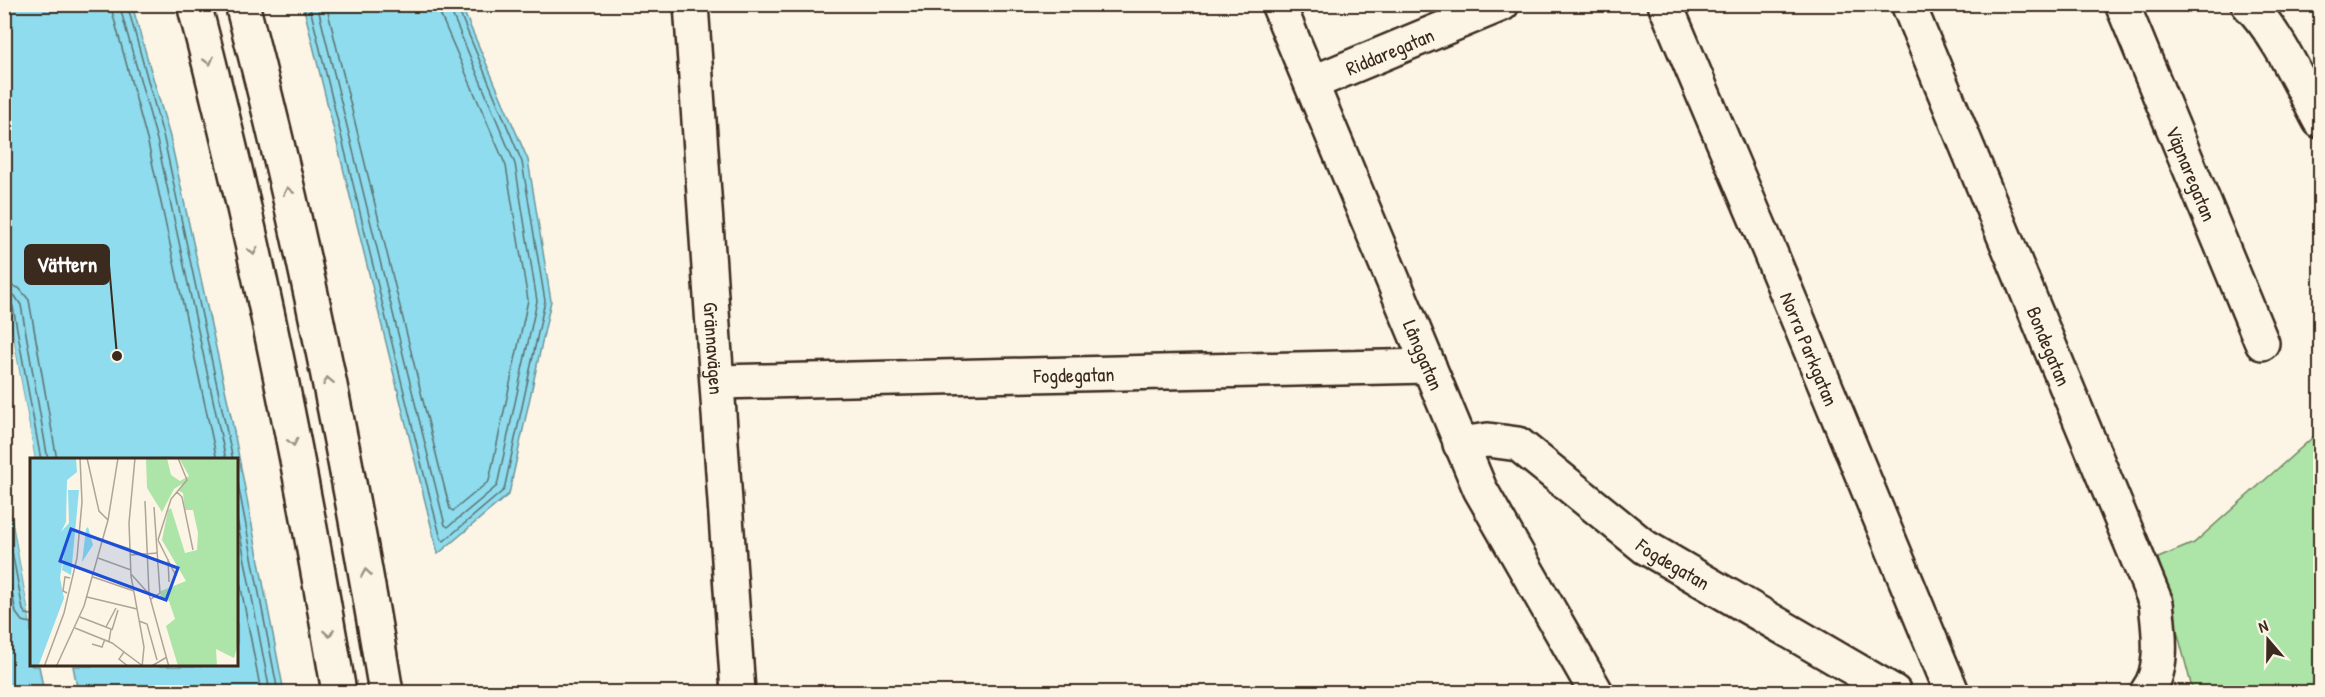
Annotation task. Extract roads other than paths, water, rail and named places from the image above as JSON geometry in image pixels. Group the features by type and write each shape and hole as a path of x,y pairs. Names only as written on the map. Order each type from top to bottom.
{"main road":[{"path":"194,4 228,134 297,461 339,693"},
{"path":"242,4 272,116 356,512 386,693"},
{"name":"Grännavägen","path":"691,4 738,693"},
{"name":"Långgatan","path":"1278,4 1480,489 1596,693"},
{"name":"Riddaregatan","path":"1311,83 1502,4"},
{"name":"Norra Parkgatan","path":"1665,4 1952,693"},
{"name":"Bondegatan","path":"1908,4 2156,603 2160,640 2154,684 2147,693"},
{"name":"Väpnaregatan","path":"2122,4 2262,343"},
{"path":"2248,4 2256,12 2286,58 2320,121"},
{"name":"Fogdegatan","path":"718,382 1430,366"},
{"name":"Fogdegatan","path":"1460,444 1488,440 1518,444 1646,547 1894,693"}],"water":[{"path":"4,5 132,5 170,137 232,421 284,692 78,692 73,667 238,667 238,458 35,458 5,292"},
{"path":"303,5 461,5 528,160 551,301 509,494 438,554"},
{"path":"4,475 30,619 30,667 39,667 44,692 5,692"}],"place":[{"name":"Vättern","path":"117,356"}]}
